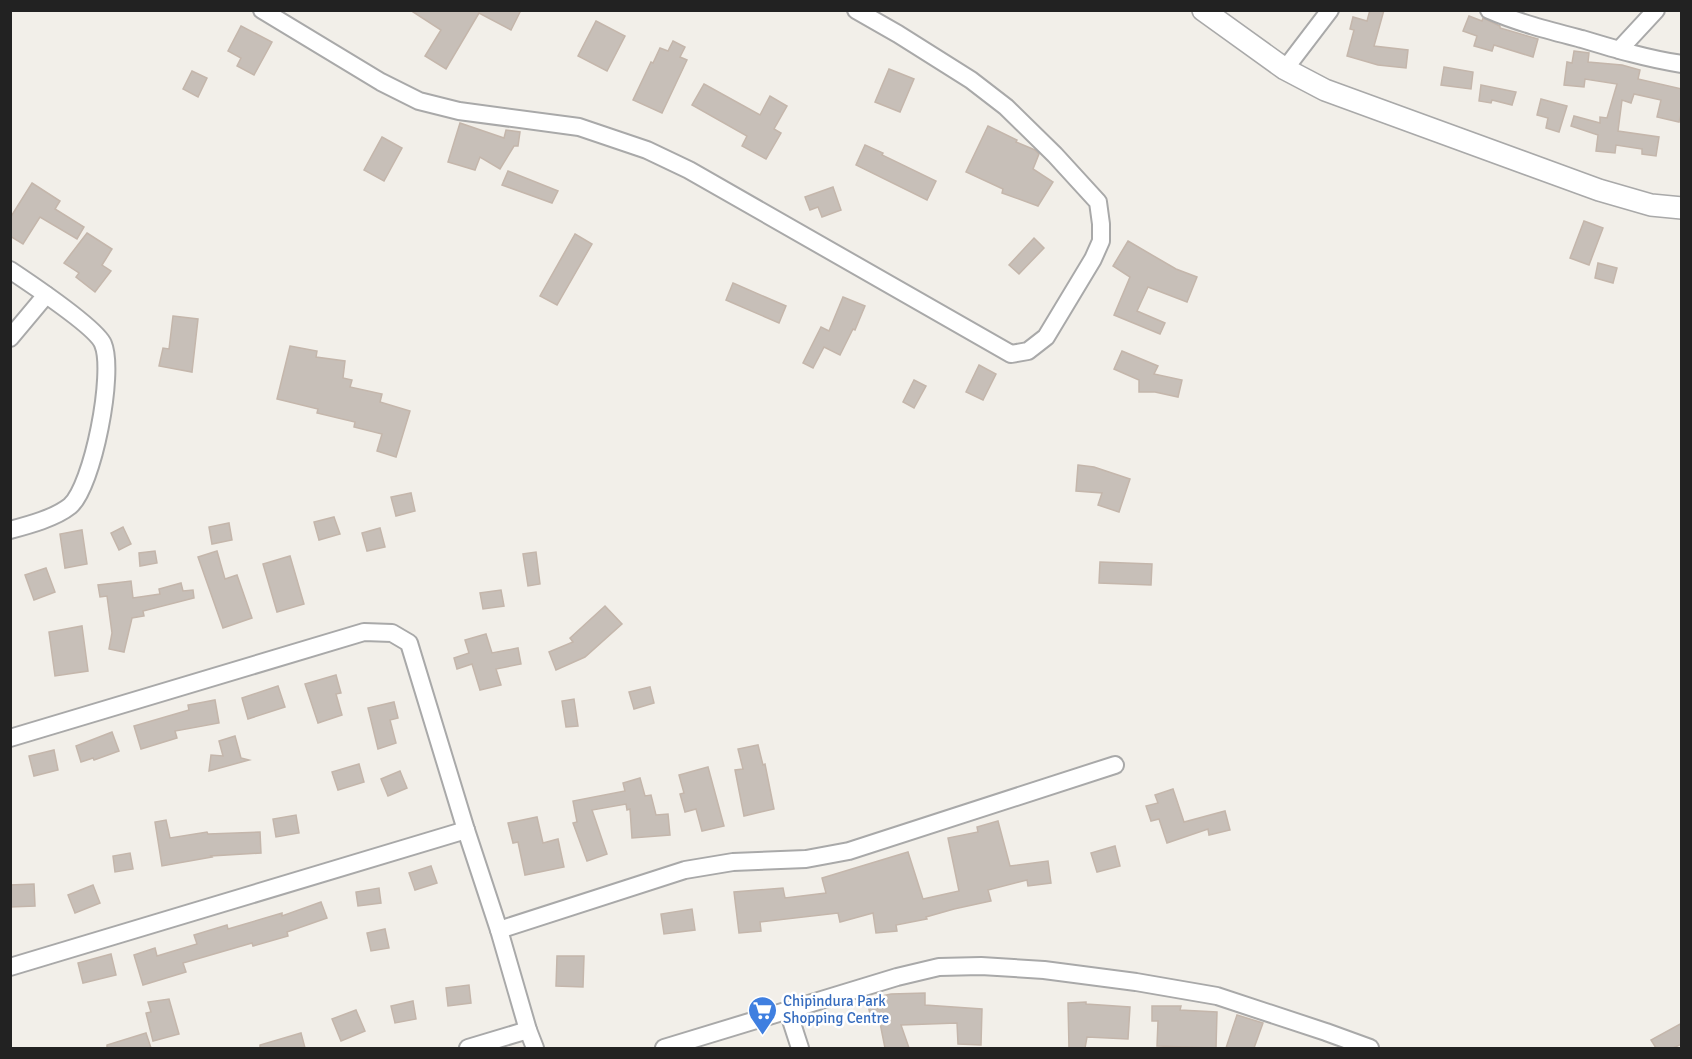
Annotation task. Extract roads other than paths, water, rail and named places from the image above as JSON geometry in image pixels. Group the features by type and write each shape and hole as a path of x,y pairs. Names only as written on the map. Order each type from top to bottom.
{"street":[{"path":"262,10 381,82 419,101 459,111 579,127 647,150 689,170 1011,354 1028,351 1046,337 1093,259 1101,241 1098,202 1055,155 1006,107 962,74 856,10"},
{"path":"1203,10 1285,69 1325,90 1599,190 1651,205 1682,207"},
{"path":"1285,69 1330,10"},
{"path":"1619,50 1656,10"},
{"path":"1494,11 1619,50 1682,64"},
{"path":"10,270 88,328 103,342 107,360 103,414 86,480 70,506 40,521 10,530"},
{"path":"10,338 46,295"},
{"path":"10,738 364,632 392,633 409,643 528,1030 536,1048"},
{"path":"499,930 685,870 732,862 806,859 849,851 1115,765"},
{"path":"10,967 466,830"},
{"path":"664,1048 897,977 939,967 981,966 1136,982 1216,996 1370,1048"},
{"path":"788,1011 800,1048"},
{"path":"468,1048 528,1030"}],"place":[{"name":"Chipindura Park Shopping Centre","path":"762,1036"}]}
